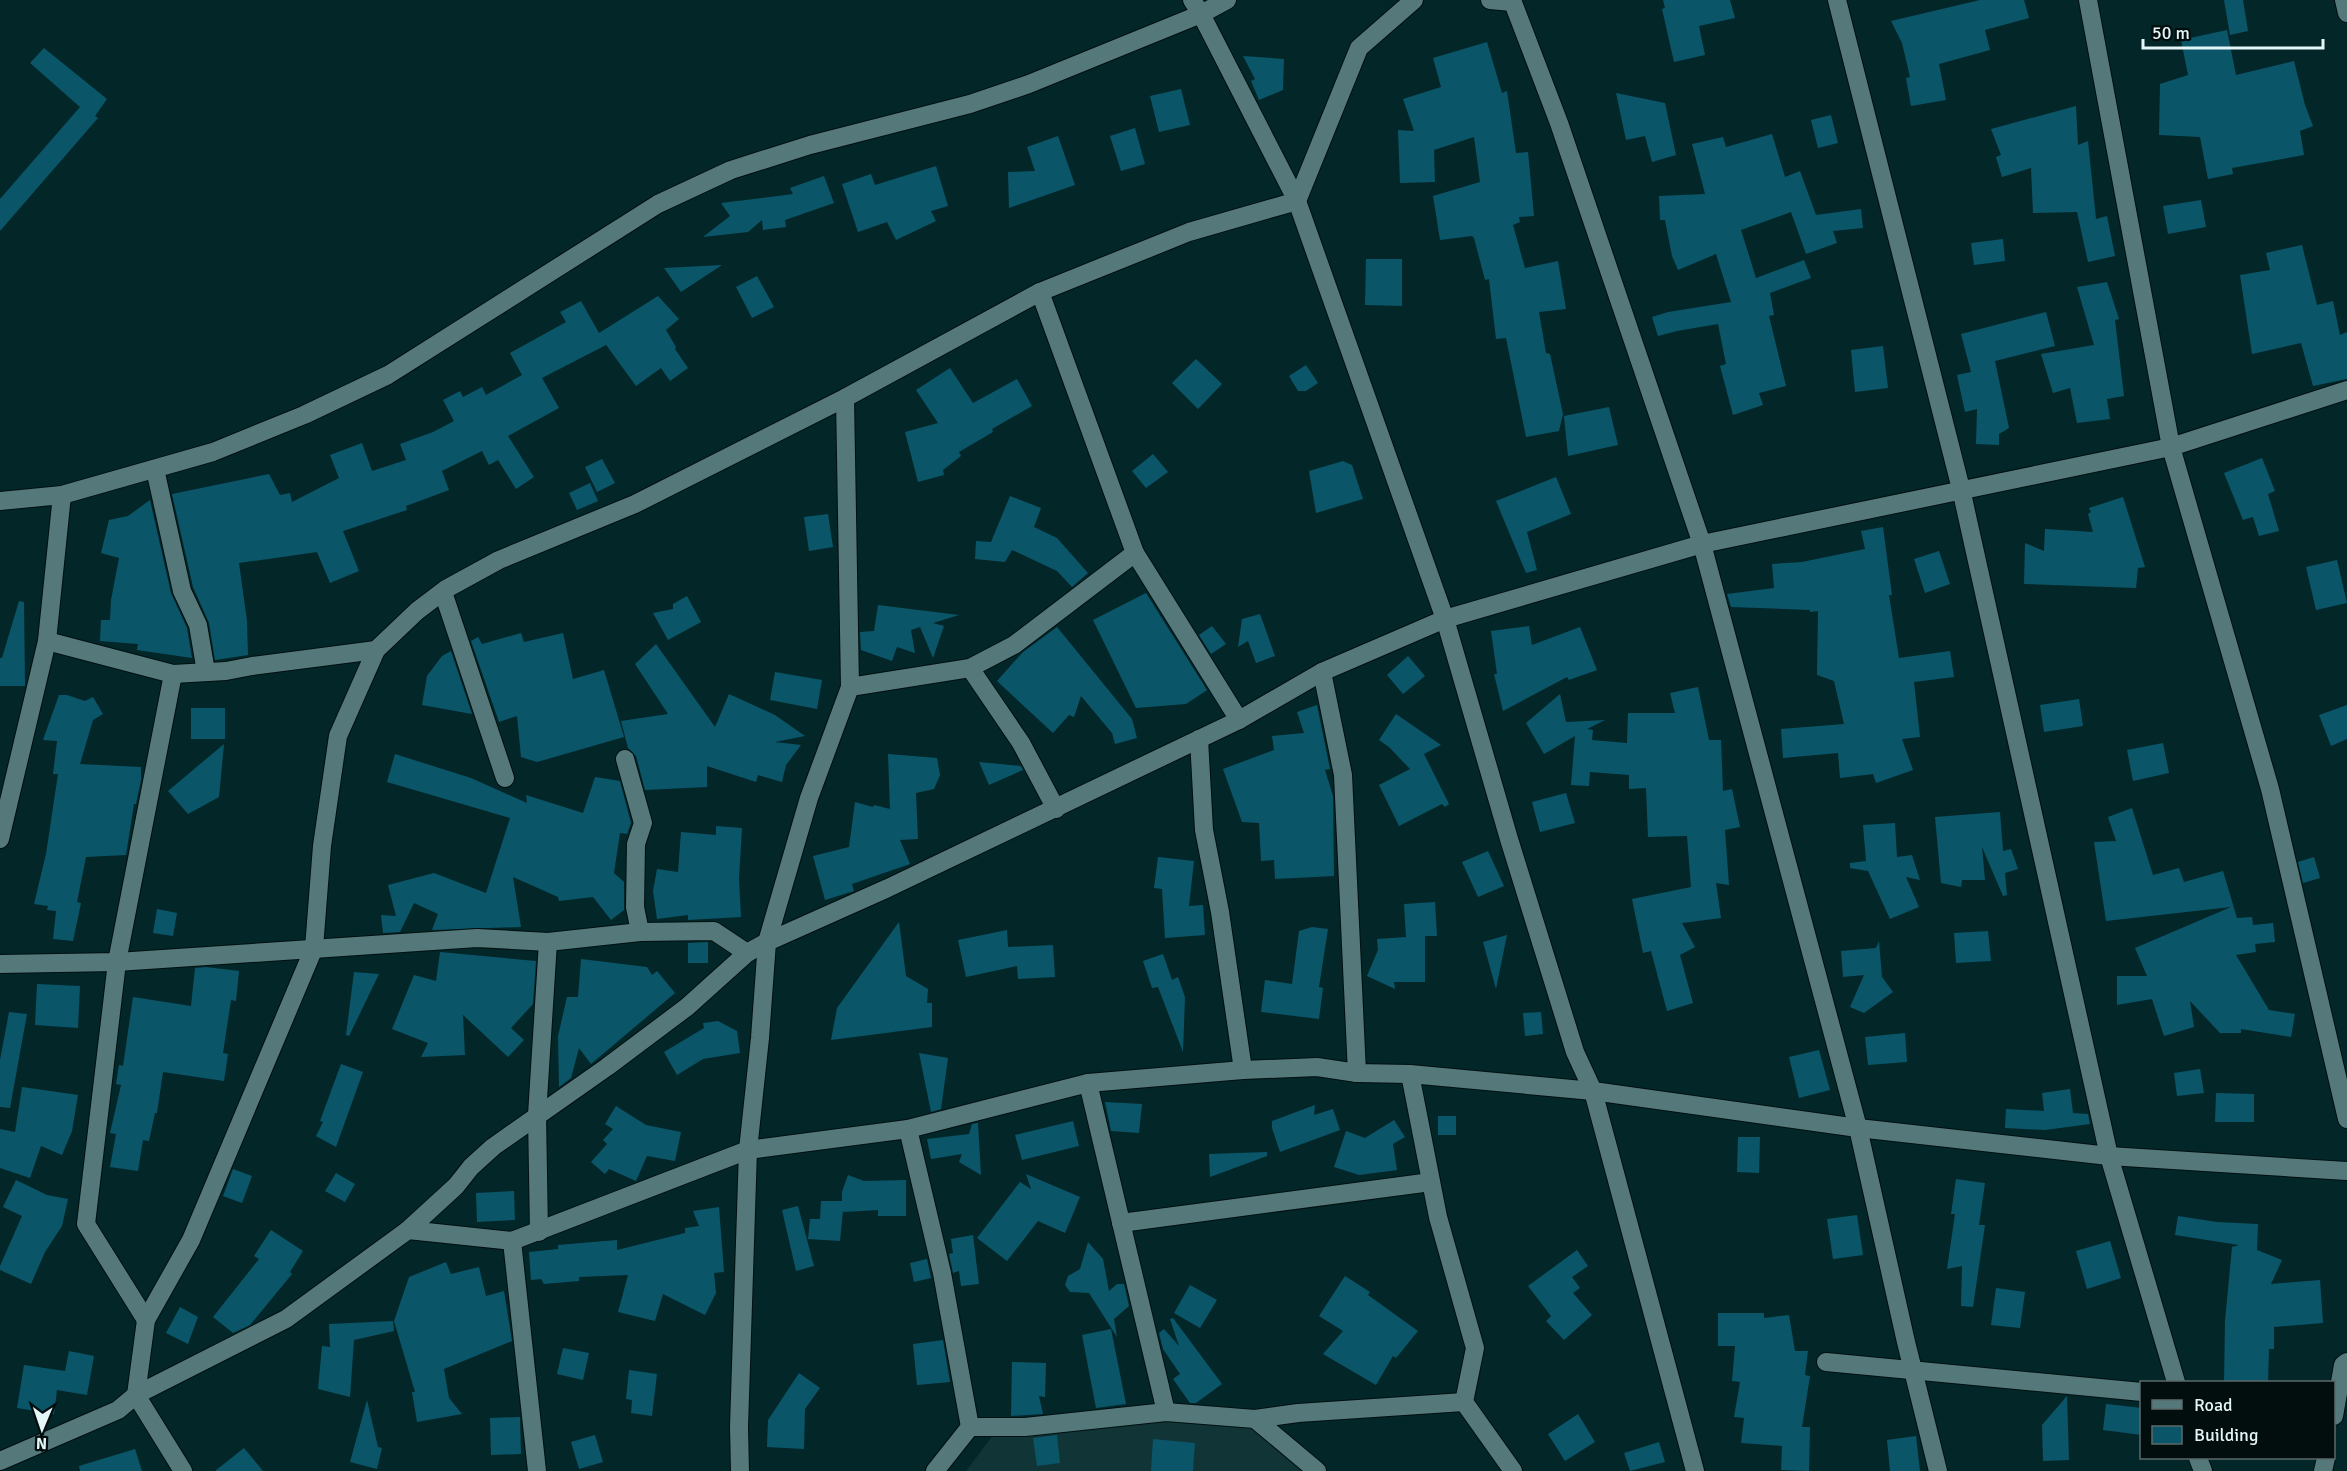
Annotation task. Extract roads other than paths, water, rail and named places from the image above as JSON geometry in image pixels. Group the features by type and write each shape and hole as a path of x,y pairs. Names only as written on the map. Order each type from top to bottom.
{"street":[{"path":"0,501 62,495 213,452 233,444 304,415 388,375 658,204 731,170 810,145 970,104 1029,84 1196,7 1227,0"},
{"path":"1297,201 1359,48 1414,0"},
{"path":"1490,0 1512,1 1563,135 1702,544 1858,1128 1938,1471"},
{"path":"1837,0 1961,489 2109,1156 2175,1381"},
{"path":"2088,0 2171,447 2270,789 2347,1119"},
{"path":"2344,0 2347,13"},
{"path":"1196,7 1297,201 1445,619 1571,1040 1593,1091 1695,1471"},
{"path":"183,1471 136,1395 146,1320 191,1240 314,948 322,846 338,736 376,650 417,611 443,592 499,560 635,504 845,398 1040,292 1190,232 1297,201"},
{"path":"1040,292 1135,553 1239,720"},
{"path":"0,1461 118,1410 136,1395 286,1319 408,1230 456,1186 471,1167 493,1147 608,1067 687,1007 747,953 1056,809 1239,720 1322,672 1445,619 1702,544 2171,447 2347,390"},
{"path":"740,1471 739,1427 748,1150 767,942 809,798 850,687 845,398"},
{"path":"155,469 182,591 198,625 206,672"},
{"path":"0,839 47,641 62,495"},
{"path":"850,687 970,668 1014,645 1135,553"},
{"path":"443,592 505,778"},
{"path":"47,641 173,674 206,672 376,650"},
{"path":"970,668 1021,742 1056,809"},
{"path":"1322,672 1343,775 1357,1073"},
{"path":"146,1320 86,1224 117,962 173,674"},
{"path":"1199,739 1204,830 1220,912 1243,1070"},
{"path":"625,759 643,823 636,844 634,907 640,932"},
{"path":"0,964 117,962 477,938 548,942 640,932 714,932 747,953"},
{"path":"539,1232 537,1115 548,942"},
{"path":"408,1230 512,1241 748,1150 908,1129 1088,1083 1243,1070 1317,1067 1357,1073 1410,1074 1593,1091 1858,1128 2109,1156 2347,1171"},
{"path":"1410,1074 1438,1217 1475,1348 1464,1402 1513,1471"},
{"path":"1088,1083 1166,1412"},
{"path":"908,1129 942,1273 970,1427 935,1471"},
{"path":"1121,1223 1431,1182"},
{"path":"512,1241 537,1471"},
{"path":"1826,1362 2140,1392"},
{"path":"2335,1410 2343,1365 2347,1362"},
{"path":"970,1427 1025,1427 1166,1412 1255,1419 1298,1413 1464,1402"},
{"path":"1255,1419 1317,1471"}]}
